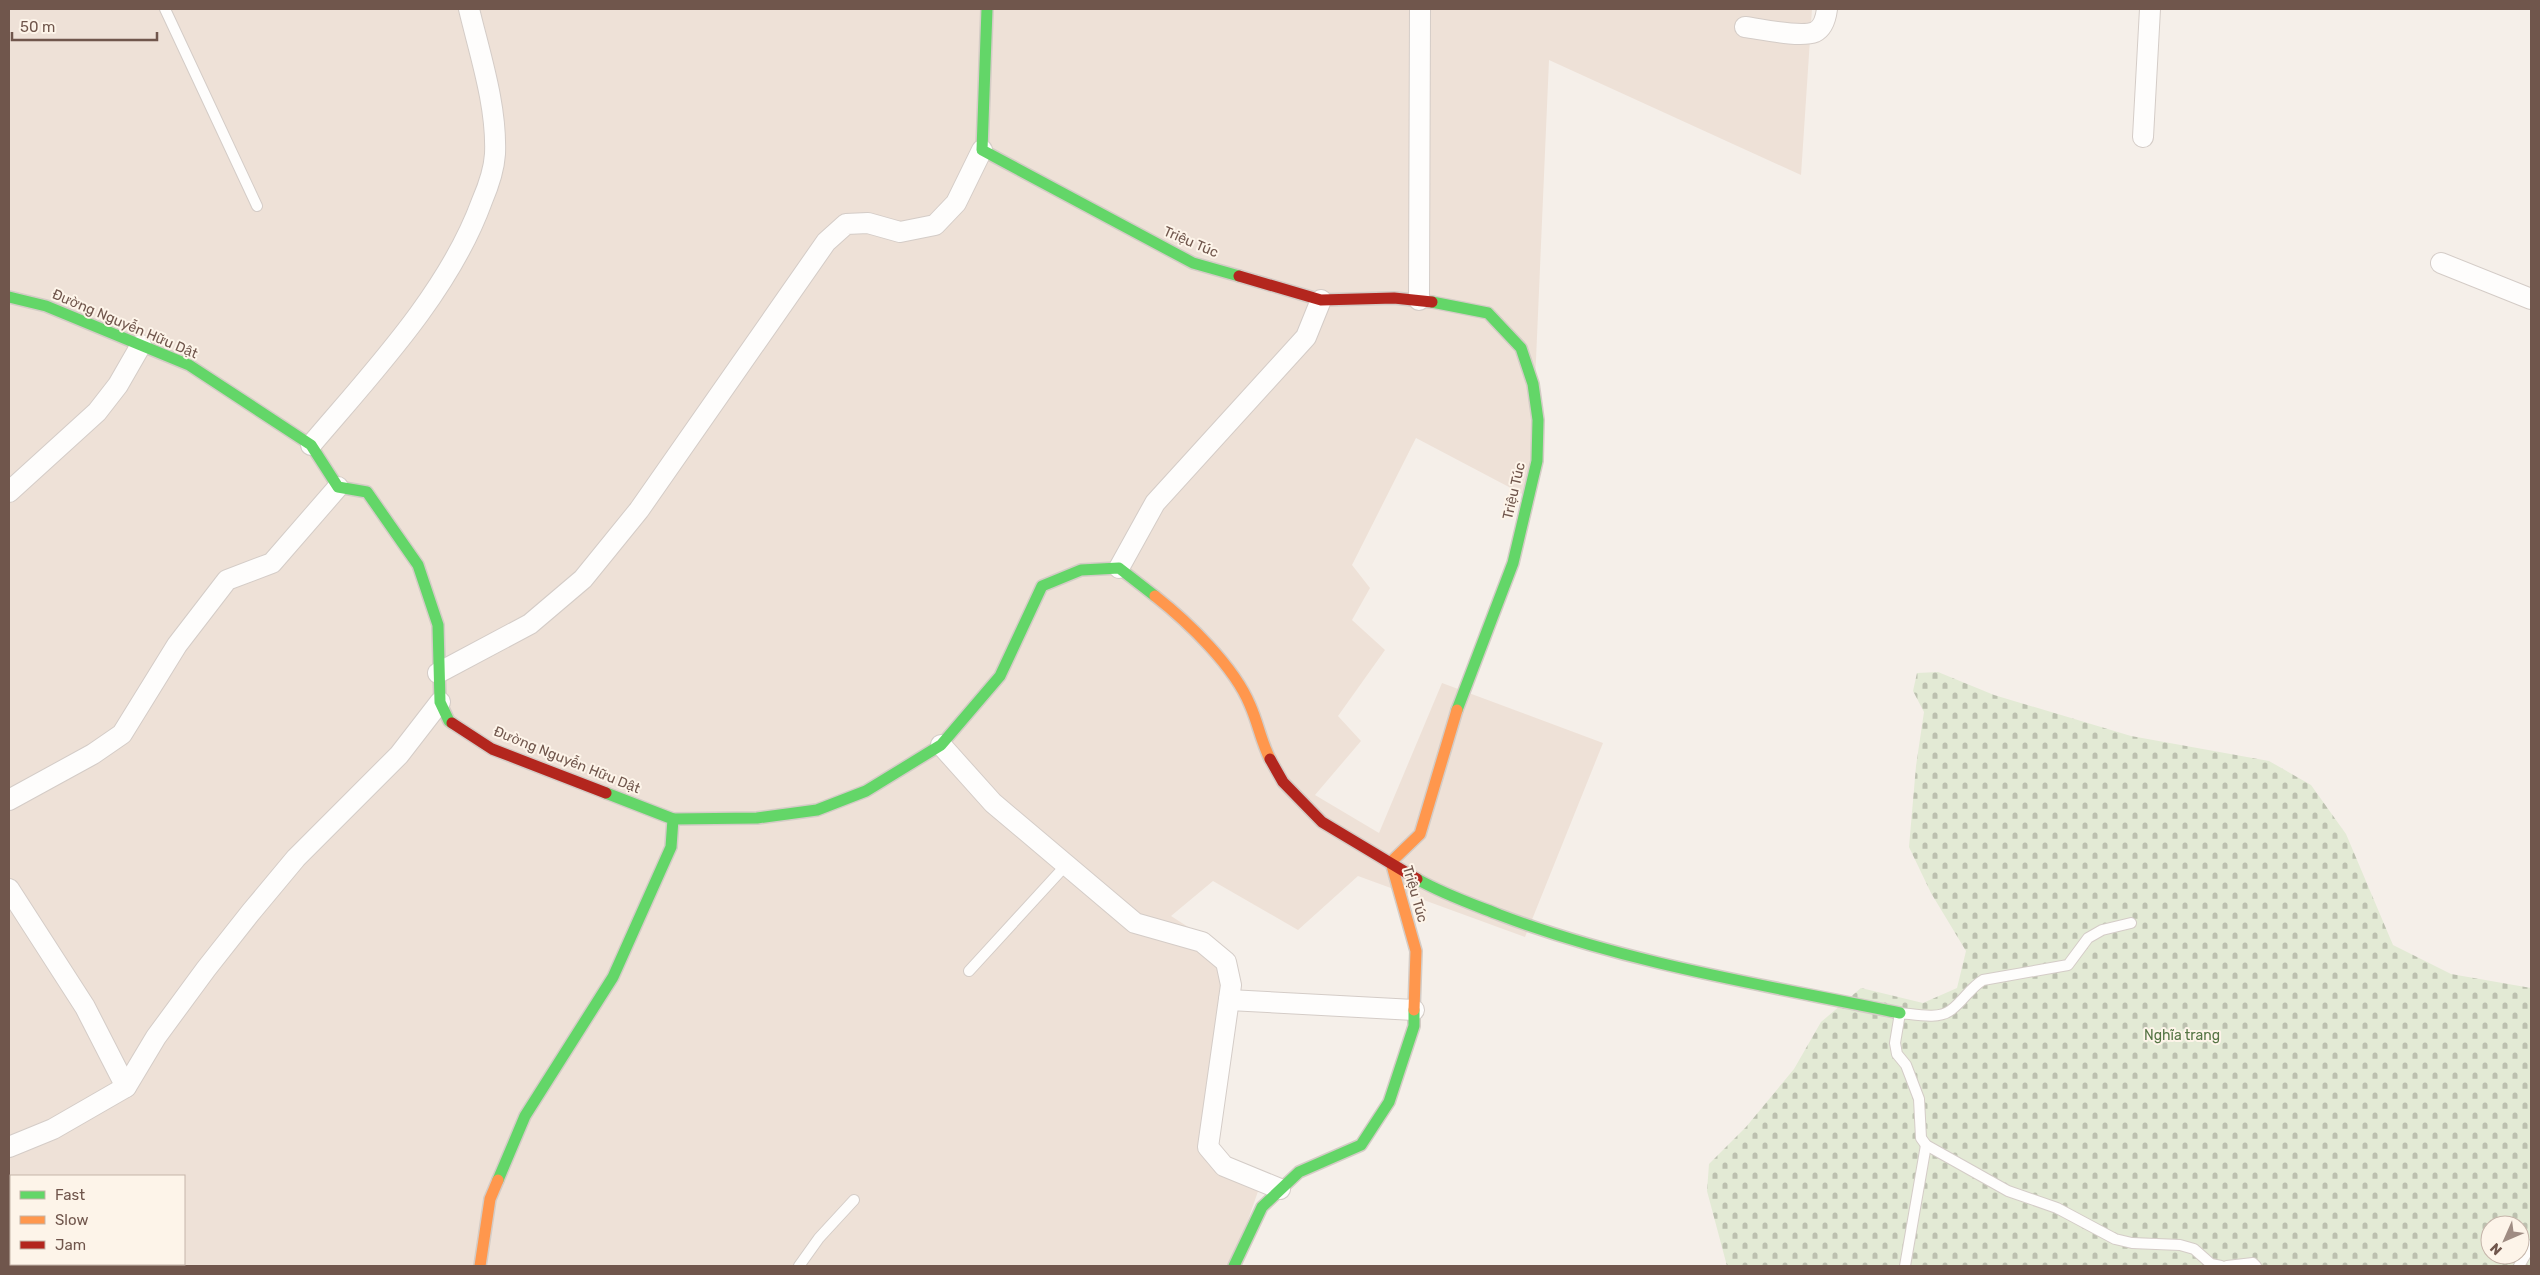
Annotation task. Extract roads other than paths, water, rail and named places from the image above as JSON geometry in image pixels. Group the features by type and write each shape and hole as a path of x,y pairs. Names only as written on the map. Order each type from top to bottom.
{"street":[{"path":"311,445 386,357 460,252 488,185 495,155 491,109 470,9"},
{"path":"438,673 530,624 583,579 639,510 826,242 846,224 868,223 900,232 935,225 956,203 982,150 987,9"},
{"path":"1419,300 1420,9"},
{"path":"1745,27 1805,33 1815,32 1822,26 1827,9"},
{"path":"2143,137 2150,9"},
{"name":"Triệu Túc","path":"982,150 1126,229 1193,263 1321,300 1394,298 1446,303 1488,313 1521,348 1533,384 1538,420 1537,461 1513,563 1452,724 1427,816 1420,834 1391,862 1416,950 1414,1026 1389,1102 1361,1145 1299,1172 1262,1207 1234,1266"},
{"path":"2441,263 2531,299"},
{"name":"Đường Nguyễn Hữu Dật","path":"9,297 46,306 189,365 311,445 338,487 367,492 418,565 438,625 440,702 449,721 492,749 673,819"},
{"path":"1119,568 1155,503 1306,337 1321,300"},
{"path":"9,492 97,412 118,385 141,345"},
{"path":"9,800 93,754 122,734 177,645 227,580 272,563 338,487"},
{"path":"480,1266 490,1199 525,1116 612,977 671,847 673,819 757,818 817,810 866,791 941,745 1000,676 1042,586 1080,570 1119,568 1177,613 1220,656 1250,704 1262,744 1283,782 1322,822 1434,889 1532,927 1627,958 1900,1013"},
{"path":"9,1147 53,1129 126,1087 156,1037 206,968 251,912 296,858 399,755 440,702"},
{"path":"941,745 993,803 1068,864 1135,923 1202,942 1226,962 1231,985 1208,1147 1224,1166 1280,1189"},
{"path":"9,889 85,1007 126,1087"},
{"path":"1229,1000 1414,1010"}],"lane":[{"path":"165,9 257,206"},
{"path":"969,971 1068,864"},
{"path":"2130,923 2102,930 2088,938 2068,965 1983,980 1973,986 1950,1012 1935,1015 1900,1013 1895,1043 1897,1054 1906,1065 1918,1099 1921,1138 1926,1145 2008,1191 2057,1208 2115,1239 2132,1243 2180,1245 2194,1249 2211,1264 2221,1266"},
{"path":"1905,1266 1926,1145"},
{"path":"799,1266 819,1238 854,1200"},
{"path":"2519,1266 2531,1245"},
{"path":"2227,1266 2253,1263 2256,1266"}],"park label":[{"name":"Nghĩa trang","path":"2182,1035"}]}
